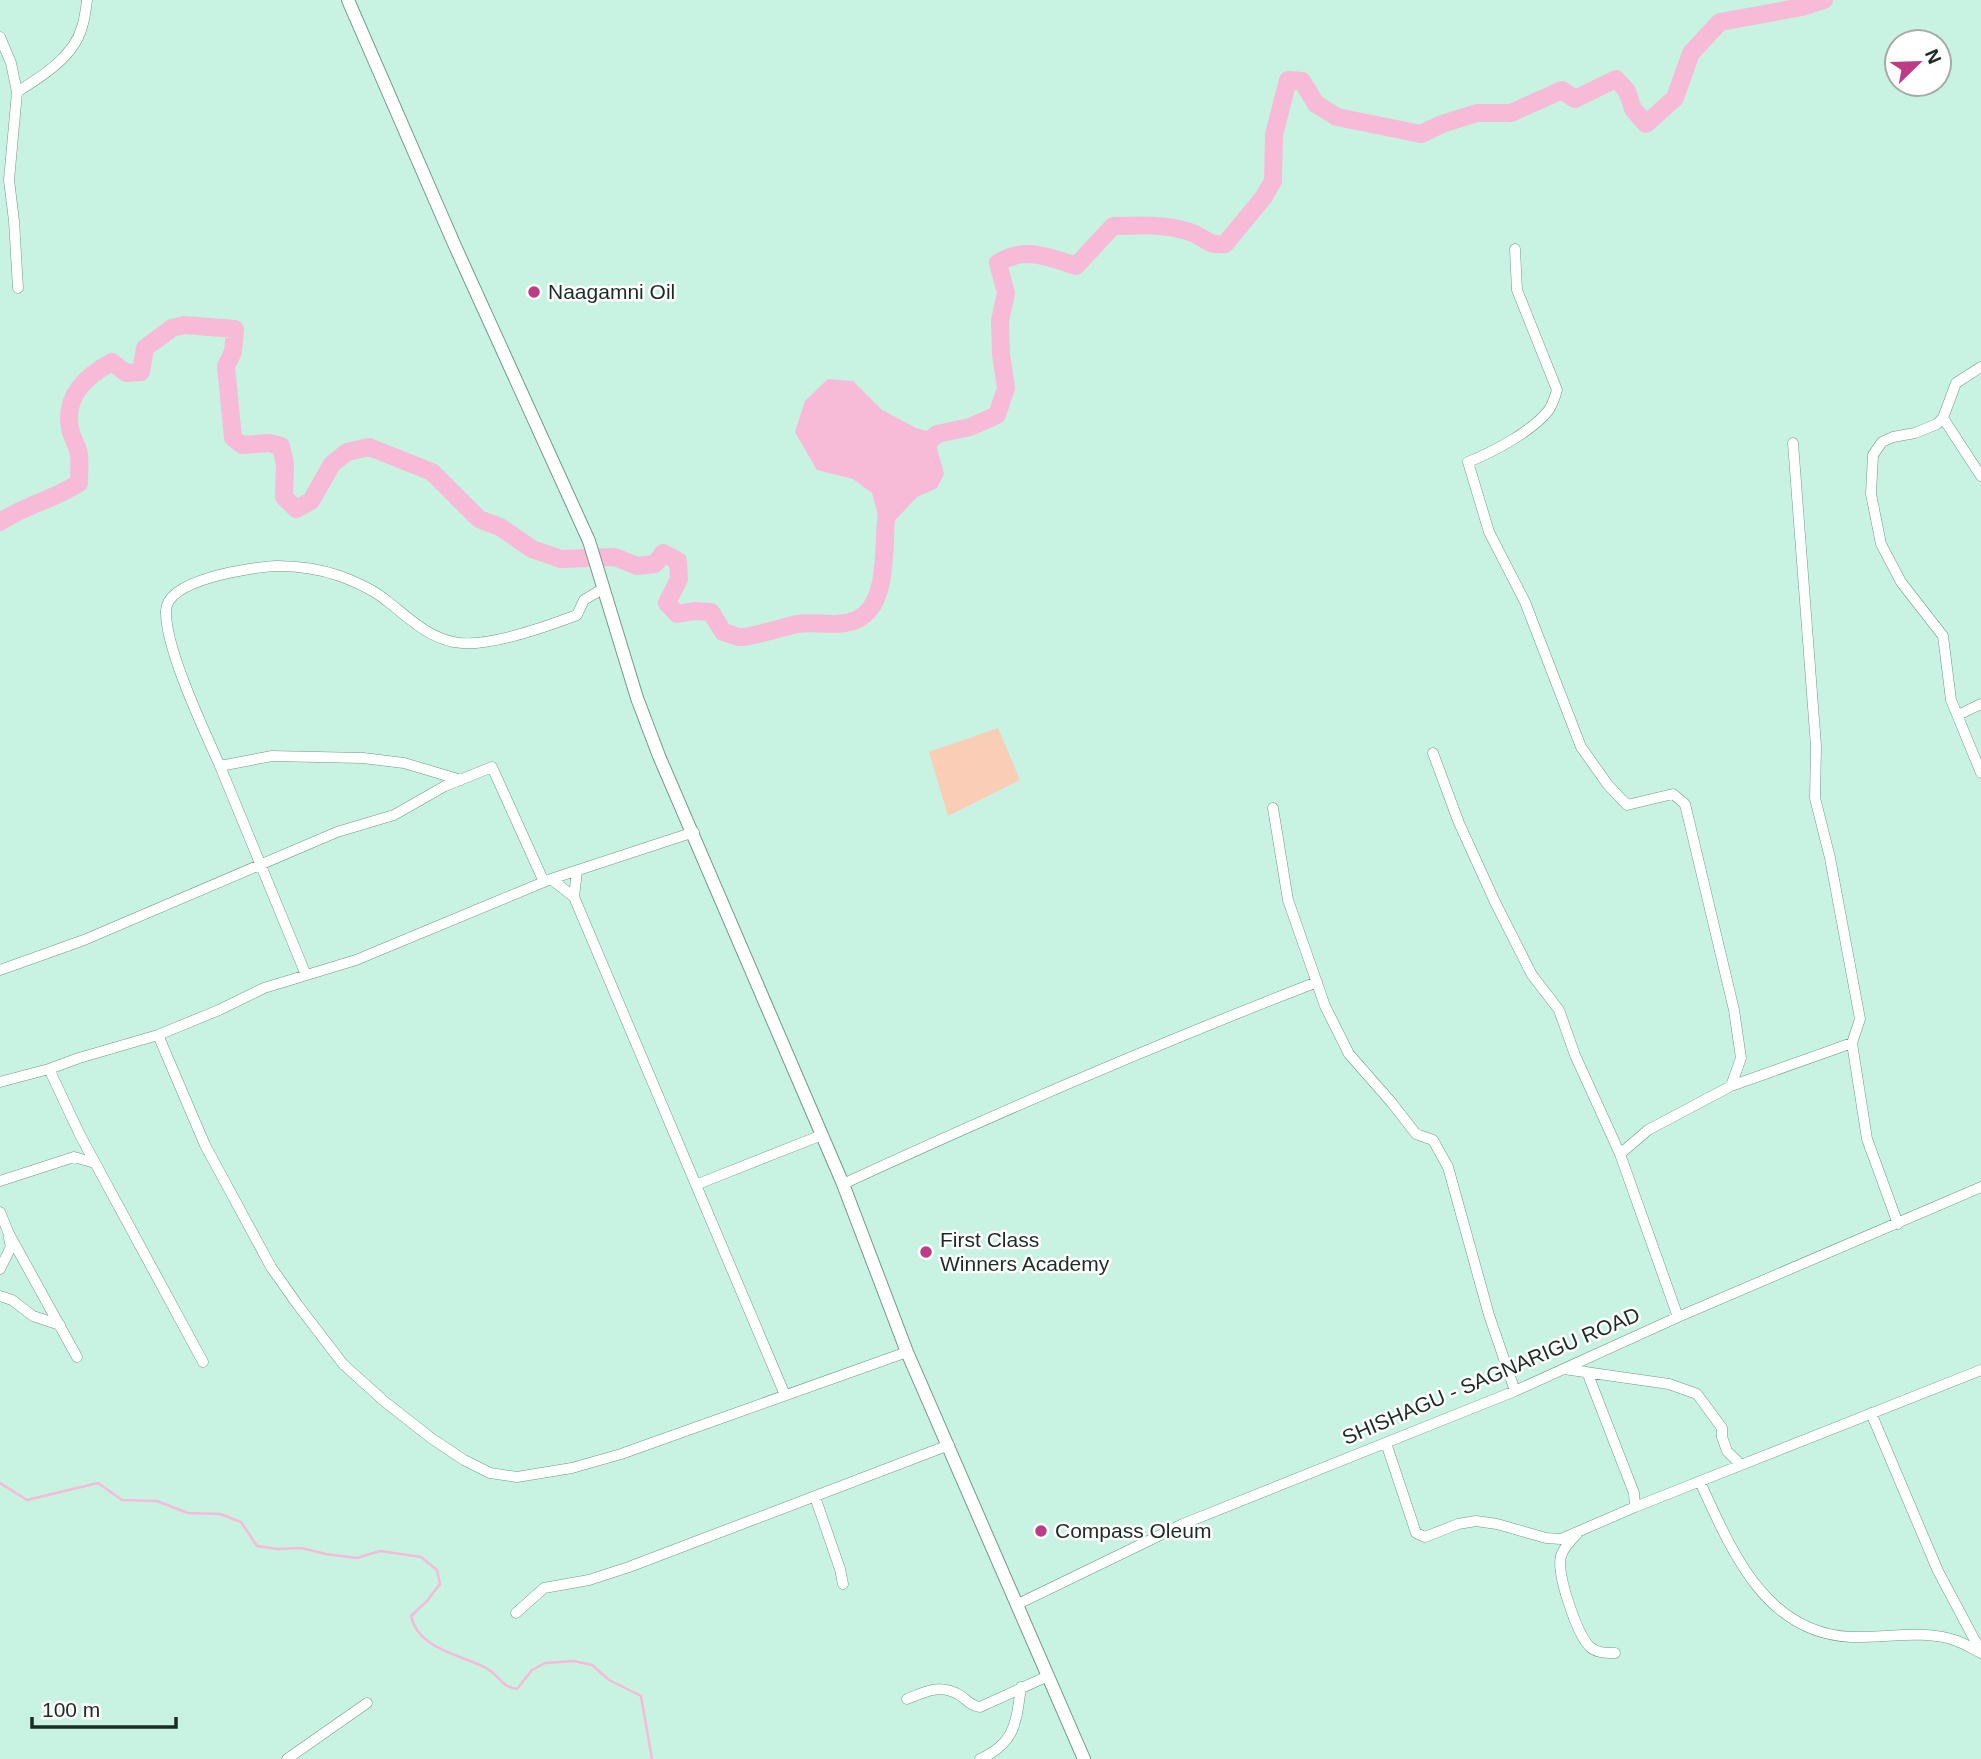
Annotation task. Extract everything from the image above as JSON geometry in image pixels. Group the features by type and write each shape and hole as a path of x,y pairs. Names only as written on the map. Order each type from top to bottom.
{"main road":[{"path":"348,0 455,246 589,541 637,698 659,756 694,832 843,1184 907,1352 1084,1759"}],"street":[{"path":"17,92 59,62 75,44 82,29 87,0"},
{"path":"0,37 11,63 17,92 4,183 14,222 18,288"},
{"path":"1515,249 1517,290 1557,390 1549,410 1529,427 1488,454 1468,462 1489,531 1525,602 1581,747 1608,785 1627,805 1673,794 1685,804 1734,1010 1741,1058 1731,1086"},
{"path":"1981,367 1956,383 1943,418 1937,424 1882,442 1873,455 1871,494 1881,544 1901,582 1943,636 1951,700 1981,773"},
{"path":"1943,418 1981,476"},
{"path":"1794,443 1816,746 1815,798 1830,858 1860,1019 1852,1043 1867,1139 1898,1224"},
{"path":"306,975 259,866 178,662 166,610 169,599 181,590 225,573 277,566 316,569 340,576 385,599 423,630 453,642 473,645 577,615 584,600 604,588"},
{"path":"1958,715 1981,704"},
{"path":"1433,753 1459,823 1495,902 1532,975 1559,1010 1575,1055 1620,1154 1678,1317"},
{"path":"220,766 272,756 363,758 404,763 461,780"},
{"path":"0,970 84,940 337,832 394,815 492,767 548,881 574,897"},
{"path":"1273,808 1289,900 1325,1006 1349,1054 1392,1102 1416,1134 1433,1140 1448,1167 1489,1315 1515,1391"},
{"path":"0,1082 158,1035 264,988 356,960 548,881 694,832"},
{"path":"577,871 574,897 698,1184 785,1395"},
{"path":"843,1184 1173,1038 1317,982"},
{"path":"158,1035 205,1145 271,1267 297,1304 343,1364 393,1408 431,1438 490,1473 517,1477 572,1468 681,1434 907,1352"},
{"path":"1620,1154 1648,1130 1731,1086 1852,1043"},
{"path":"50,1069 80,1135 203,1362"},
{"path":"75,1157 80,1135"},
{"path":"698,1184 822,1135"},
{"path":"0,1181 75,1157 95,1163"},
{"name":"SHISHAGU - SAGNARIGU ROAD","path":"1018,1604 1184,1524 1515,1391 1678,1317 1981,1187"},
{"path":"0,1212 9,1234 77,1356"},
{"path":"0,1269 11,1247 9,1234"},
{"path":"0,1296 12,1300 33,1316 60,1326"},
{"path":"1563,1369 1669,1384 1696,1394 1722,1427 1727,1451 1741,1465"},
{"path":"1387,1443 1409,1514 1416,1533 1420,1536 1426,1537 1458,1524 1476,1521 1554,1540 1577,1534 1635,1507 1981,1370"},
{"path":"1587,1372 1634,1493 1635,1507"},
{"path":"1871,1413 1938,1571 1981,1653"},
{"path":"516,1613 544,1588 589,1580 629,1567 949,1445"},
{"path":"1700,1482 1743,1567 1774,1607 1794,1621 1849,1637 1938,1636 1958,1641 1981,1653"},
{"path":"815,1497 843,1584"},
{"path":"1577,1534 1561,1556 1566,1592 1587,1644 1601,1653 1615,1653"},
{"path":"907,1699 930,1689 943,1688 952,1691 971,1705 980,1707 1048,1676"},
{"path":"980,1759 996,1752 1009,1735 1016,1722 1021,1687"},
{"path":"288,1759 368,1703"}],"shaded area":[{"path":"828,379 853,381 882,410 916,428 937,434 936,444 944,474 937,488 917,497 883,533 872,493 853,479 817,470 795,432 805,401"},
{"path":"998,728 1020,780 948,816 929,752"}],"waterway":[{"path":"919,450 937,434 970,427 997,415 1006,388 1000,321 1006,293 998,263 1027,254 1076,266 1113,226 1171,228 1190,232 1214,244 1225,244 1263,198 1273,181 1274,135 1288,80 1302,81 1316,104 1337,117 1421,134 1477,113 1511,113 1562,90 1575,99 1616,79 1627,91 1633,109 1646,124 1675,98 1691,53 1720,22 1802,7 1824,0"},
{"path":"0,522 79,483 79,455 69,417 70,406 79,388 112,362 126,373 141,372 145,348 172,328 184,325 235,329 233,352 226,366 233,438 242,445 269,443 281,446 285,464 284,497 296,509 311,501 332,464 347,452 369,447 432,472 479,519 500,527 532,549 561,559 615,557 637,566 655,564 663,553 678,561 679,579 667,603 677,614 711,612 723,632 737,637 797,624 849,622 867,612 875,601 883,572 887,511"},
{"path":"0,1483 27,1500 98,1483 122,1500 157,1501 188,1513 220,1514 241,1522 257,1546 301,1548 357,1558 380,1551 421,1557 437,1570 440,1584 411,1616 422,1636 441,1649 486,1668 503,1683 517,1689 532,1670 545,1663 574,1661 592,1665 609,1680 641,1696 652,1759"}],"place":[{"name":"Naagamni Oil","path":"534,292"},
{"name":"First Class Winners Academy","path":"926,1252"},
{"name":"Compass Oleum","path":"1041,1531"}]}
